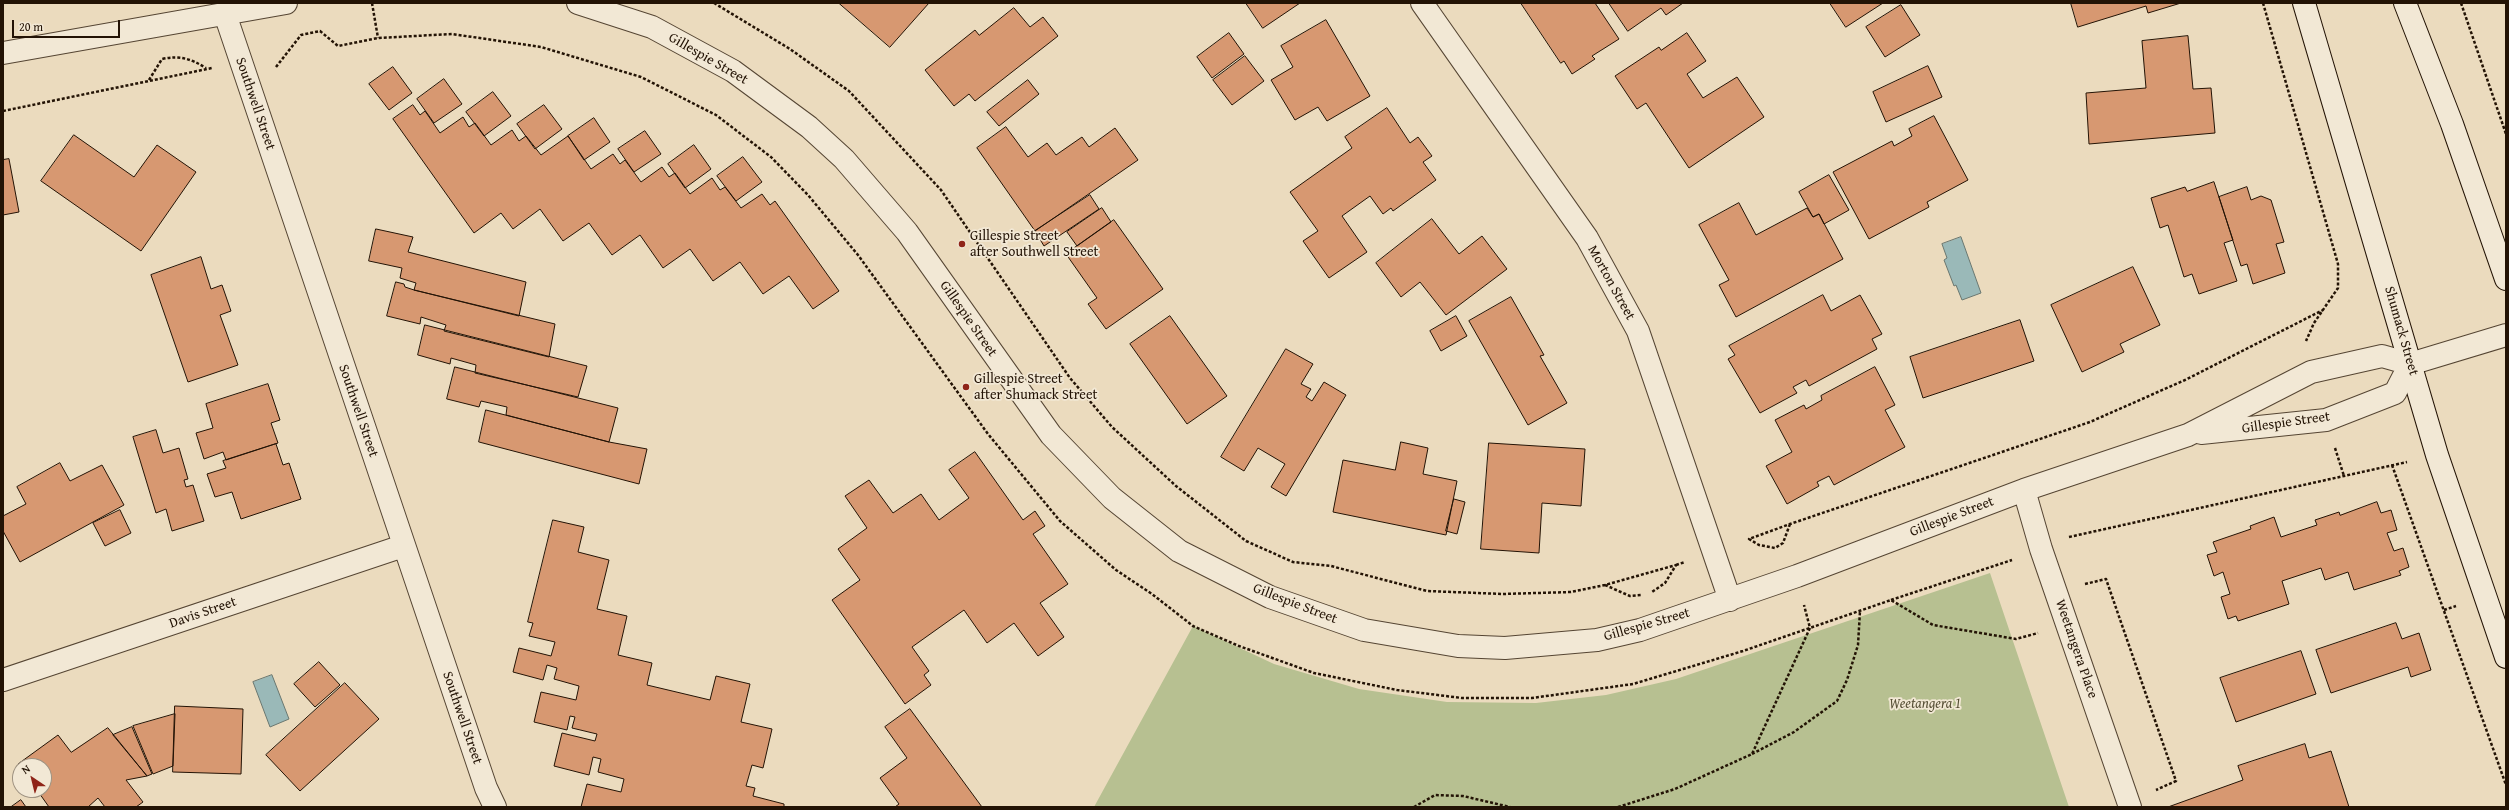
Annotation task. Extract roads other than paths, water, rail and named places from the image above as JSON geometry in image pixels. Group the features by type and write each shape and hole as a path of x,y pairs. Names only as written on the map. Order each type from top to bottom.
{"street":[{"path":"3,53 286,3"},
{"name":"Gillespie Street","path":"578,3 652,27 733,71 809,127 844,159 907,232 1051,435 1112,498 1186,554 1270,597 1364,630 1458,646 1505,648 1597,640 1640,630 1797,576 2024,490 2188,435 2311,372 2382,356 2410,364 2395,393 2326,420 2188,435"},
{"name":"Morton Street","path":"1422,3 1586,238 1638,331 1730,600"},
{"name":"Shumack Street","path":"2304,3 2437,455 2506,657"},
{"path":"2405,3 2452,124 2506,279"},
{"name":"Southwell Street","path":"225,14 403,546 486,788 495,807"},
{"path":"2410,364 2506,335"},
{"name":"Weetangera Place","path":"2024,490 2041,549 2129,805"},
{"name":"Davis Street","path":"3,680 403,546"}],"water":[{"path":"1961,237 1981,293 1962,300 1956,285 1954,286 1944,260 1947,258 1942,244"},
{"path":"272,675 289,719 270,727 253,682"}],"place":[{"name":"Gillespie Street after Southwell Street","path":"962,244"},
{"name":"Gillespie Street after Shumack Street","path":"966,387"}],"park label":[{"name":"Weetangera 1","path":"1925,704"}]}
